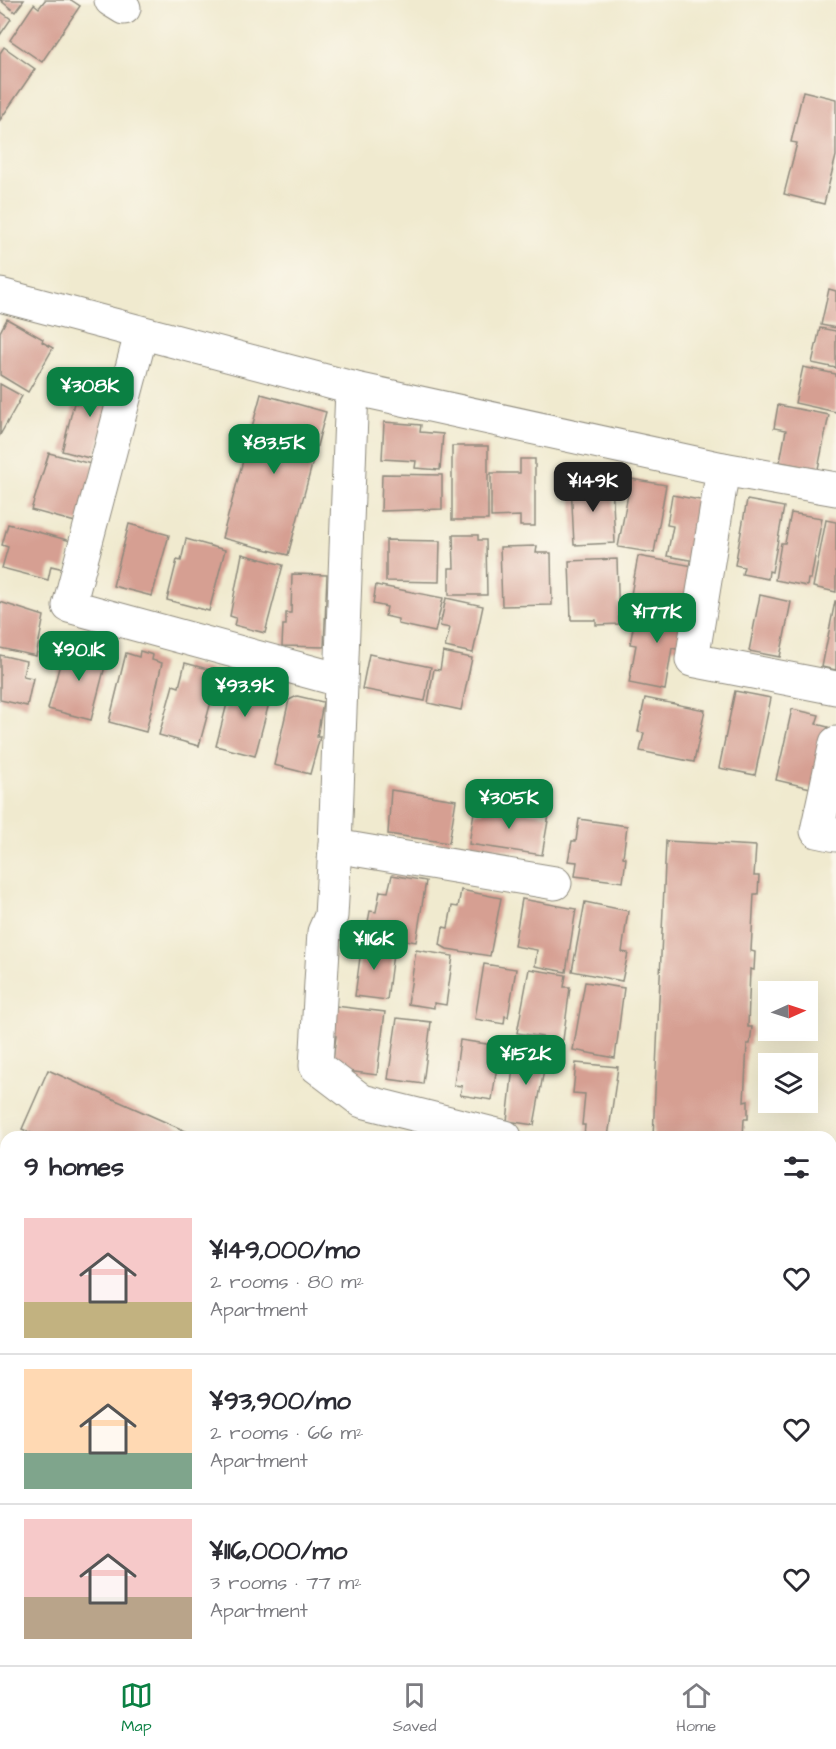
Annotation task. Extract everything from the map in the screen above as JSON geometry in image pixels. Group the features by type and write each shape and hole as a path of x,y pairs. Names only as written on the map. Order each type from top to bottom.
{"street":[{"path":"0,295 352,388 723,469 836,489"},
{"path":"141,334 69,606 340,680"},
{"path":"352,388 335,846 331,916 324,932 316,1066 362,1101 482,1131"},
{"path":"723,469 692,660 836,688"},
{"path":"826,833 836,743"},
{"path":"335,846 555,883"}],"building":[{"path":"0,0 24,0 15,12"},
{"path":"45,0 71,0 80,6 42,62 10,40 34,4 39,8"},
{"path":"0,11 11,19 0,35"},
{"path":"4,47 35,69 0,120 0,53"},
{"path":"803,91 836,99 836,156 824,204 784,194 797,143 791,142"},
{"path":"829,289 836,291 836,328 821,325"},
{"path":"7,319 43,339 42,342 53,348 28,392 0,375 0,332"},
{"path":"820,328 836,331 836,368 812,363"},
{"path":"803,367 836,374 836,412 795,403"},
{"path":"85,378 119,386 93,459 62,451 74,403 79,404"},
{"path":"0,384 22,396 0,435"},
{"path":"261,394 326,412 288,555 222,538"},
{"path":"778,405 829,415 818,469 780,462 786,430 774,428"},
{"path":"384,422 421,425 420,432 443,434 440,470 415,468 416,461 382,459"},
{"path":"452,446 488,446 488,520 452,520"},
{"path":"49,453 95,465 79,523 31,510"},
{"path":"520,459 535,459 535,526 520,526 520,516 491,517 491,473 520,473"},
{"path":"382,474 442,475 442,509 381,511"},
{"path":"631,479 666,485 654,553 618,547"},
{"path":"612,481 615,543 574,545 571,483"},
{"path":"672,495 706,501 701,562 667,556 673,526 667,525"},
{"path":"747,500 784,507 772,572 769,571 768,579 742,574 744,567 735,565"},
{"path":"791,513 822,518 811,579 808,579 807,586 775,580 781,543 785,543"},
{"path":"826,520 836,522 836,592 813,587"},
{"path":"8,524 71,541 64,569 51,566 48,580 2,568 8,547 2,545"},
{"path":"129,524 169,535 152,596 113,586"},
{"path":"453,535 478,535 478,540 486,540 487,595 449,595 449,568 454,568"},
{"path":"186,539 225,550 209,611 167,600 177,560 181,561"},
{"path":"386,540 440,541 439,582 386,581"},
{"path":"537,546 536,553 551,553 552,605 502,606 500,547"},
{"path":"242,554 283,565 265,633 234,625 236,618 230,616"},
{"path":"638,556 699,567 693,602 679,600 678,609 630,600"},
{"path":"617,559 619,624 596,625 596,620 571,620 569,561"},
{"path":"292,574 327,575 324,647 282,646 286,613 291,613"},
{"path":"376,585 443,598 435,632 398,624 398,619 385,616 387,607 373,604"},
{"path":"760,595 791,602 780,657 749,651"},
{"path":"446,598 483,606 473,653 445,647 450,628 440,626"},
{"path":"836,601 836,670 822,667"},
{"path":"0,602 44,616 36,656 0,648"},
{"path":"643,606 692,615 685,651 672,648 665,690 629,683 636,645 630,644 637,607 643,608"},
{"path":"74,643 109,651 91,720 48,709 60,664 68,666"},
{"path":"140,651 153,655 152,660 162,663 146,732 109,722 126,653 139,657"},
{"path":"443,652 472,658 461,710 428,703 434,669 440,670"},
{"path":"369,654 431,667 425,701 362,689"},
{"path":"0,655 26,661 23,676 33,678 27,706 0,700"},
{"path":"185,663 219,672 199,746 159,735 173,685 179,687"},
{"path":"240,680 273,688 255,756 216,746 229,696 235,698"},
{"path":"735,691 771,698 755,775 719,768"},
{"path":"297,696 323,702 317,737 320,737 310,774 274,765 289,700"},
{"path":"645,698 705,710 694,762 640,751 644,733 638,732"},
{"path":"792,709 819,715 816,724 828,727 815,789 776,780"},
{"path":"391,790 456,800 449,843 388,834"},
{"path":"484,804 549,815 542,855 469,844 474,812 483,812"},
{"path":"579,819 627,826 623,882 575,876 577,862 568,861 572,841 576,841"},
{"path":"666,841 756,846 754,876 759,876 758,894 754,894 751,951 755,952 754,970 750,969 748,1027 752,1027 750,1044 747,1044 744,1102 748,1101 748,1119 744,1119 743,1131 653,1131"},
{"path":"392,875 426,881 416,942 366,933 370,911 376,912 380,891 388,892"},
{"path":"461,890 501,898 490,956 447,949 440,945 443,927 448,928 452,906 458,907"},
{"path":"522,899 576,909 566,972 535,966 537,950 514,946"},
{"path":"585,902 628,911 622,952 628,953 622,981 572,971"},
{"path":"362,942 394,946 387,1000 355,996"},
{"path":"416,950 453,956 446,1005 434,1003 434,1008 408,1004"},
{"path":"484,964 516,969 508,1017 505,1016 504,1024 475,1019"},
{"path":"529,969 566,975 564,987 570,987 563,1040 517,1033"},
{"path":"585,982 624,988 615,1058 573,1050"},
{"path":"335,1006 385,1012 377,1075 332,1069 336,1036 332,1036"},
{"path":"397,1018 431,1022 423,1084 388,1079"},
{"path":"460,1040 500,1046 492,1100 460,1095 462,1086 454,1085"},
{"path":"515,1049 547,1053 534,1125 507,1121"},
{"path":"576,1063 618,1067 609,1131 584,1131 585,1125 582,1125 585,1094 573,1093"},
{"path":"48,1070 185,1131 26,1131 22,1129"}]}
